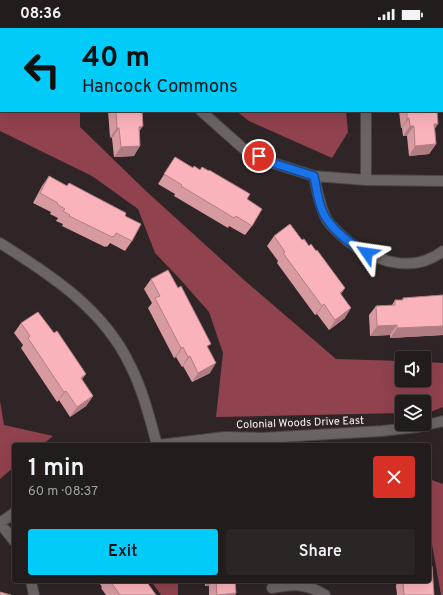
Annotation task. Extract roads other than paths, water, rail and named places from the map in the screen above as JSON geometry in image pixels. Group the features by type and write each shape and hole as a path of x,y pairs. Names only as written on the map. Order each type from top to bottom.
{"street":[{"path":"202,112 245,150 273,163 314,176 366,180 443,181"},
{"path":"366,112 366,180"},
{"path":"314,176 320,204 328,221 343,237 357,248 377,259 398,263 424,261 443,250"},
{"path":"2,246 31,262 65,286 98,317 118,343 132,367 156,443"},
{"name":"Colonial Woods Drive East","path":"174,443 225,437 262,442 418,427 443,421"},
{"path":"12,514 0,523 12,538"},
{"path":"31,583 34,595"},
{"path":"272,588 292,585 309,586 325,595"}]}
